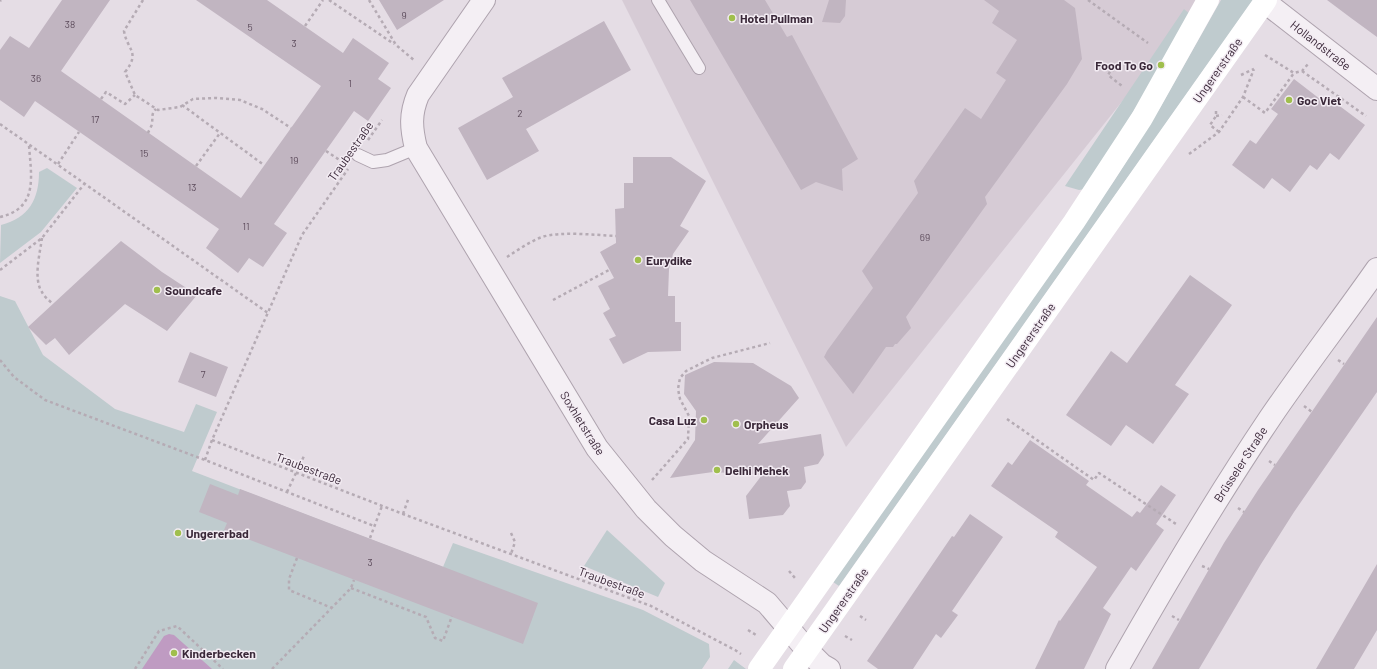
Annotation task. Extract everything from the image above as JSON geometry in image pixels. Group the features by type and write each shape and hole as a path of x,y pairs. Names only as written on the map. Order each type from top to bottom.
{"main road":[{"path":"759,669 1109,171 1157,94 1208,0"},
{"name":"Ungererstraße","path":"794,669 1265,1"}],"street":[{"name":"Soxhletstraße","path":"484,0 418,95 413,107 412,119 412,134 416,148 597,448 646,509 673,536 703,561 767,603 807,650 822,665 830,669"},
{"name":"Hollandstraße","path":"1265,1 1377,89"},
{"name":"Brüsseler Straße","path":"1117,669 1194,536 1270,418 1377,268"}],"lane":[{"path":"658,0 699,68"},
{"path":"358,155 373,162 387,160 416,148"}],"path":[{"path":"143,0 124,31 132,50 133,63 126,72 135,95 158,110 180,107 194,99 217,98 240,100 262,108 291,128"},
{"path":"305,26 323,0"},
{"path":"329,0 396,46 420,65"},
{"path":"369,0 396,46"},
{"path":"1088,0 1148,43"},
{"path":"1302,72 1321,45"},
{"path":"1265,55 1294,73 1302,72 1366,116"},
{"path":"1111,66 1111,70 1108,75 1122,86"},
{"path":"1189,154 1219,132 1243,97 1254,69"},
{"path":"1111,70 1116,70"},
{"path":"1243,97 1265,113 1294,73"},
{"path":"102,99 106,92 125,104 135,95"},
{"path":"182,106 264,165"},
{"path":"148,133 153,123 153,113 156,109"},
{"path":"1216,111 1216,116 1210,125 1219,132"},
{"path":"1216,116 1222,115"},
{"name":"Traubestraße","path":"382,120 302,235 212,440 403,514 651,606 735,650"},
{"path":"0,124 268,313"},
{"path":"58,164 80,132"},
{"path":"196,166 220,133"},
{"path":"0,217 9,215 22,207 30,191 31,176 29,144"},
{"path":"326,151 334,157"},
{"path":"0,270 42,238 85,183"},
{"path":"489,268 533,241 543,237 561,235 616,236"},
{"path":"42,238 38,283 41,292 53,304"},
{"path":"553,300 609,270"},
{"path":"662,469 688,440 689,416 680,399 678,389 680,378 686,371 712,358 770,343"},
{"path":"0,360 14,377 45,400 374,526"},
{"path":"1007,419 1094,480 1099,473 1194,536"},
{"path":"205,460 212,440"},
{"path":"287,492 304,456"},
{"path":"403,514 410,497"},
{"path":"370,538 382,506"},
{"path":"512,534 515,542 512,554"},
{"path":"297,558 289,579 289,590 332,608"},
{"path":"272,669 351,588 354,580"},
{"path":"351,588 426,617 435,638 444,641 452,616"},
{"path":"135,669 159,631 177,626 223,669"}],"shaded area":[{"path":"622,0 1203,0 846,447"},
{"path":"1221,0 1253,0 839,586 833,582 1114,181 1161,106"},
{"path":"1184,9 1191,15 1150,85 1085,189 1079,190 1065,186"},
{"path":"47,168 77,188 41,232 0,263 1,225 19,218 30,206 37,191 39,172"},
{"name":"Ungererbad","path":"0,296 15,301 43,355 115,409 184,432 196,404 217,412 192,471 443,567 453,543 643,610 709,644 710,657 702,669 0,669"},
{"path":"607,530 665,583 658,597 584,566"},
{"name":"Kinderbecken","path":"169,634 174,635 212,669 142,669 164,636"},
{"path":"734,660 746,669 728,669"}],"building":[{"path":"62,0 110,0 61,71 241,198 321,86 196,0 267,0 343,53 353,38 389,63 378,79 391,88 368,121 354,111 274,224 287,233 263,267 249,258 238,273 206,248 219,229 35,101 24,117 0,100 0,50 10,36 29,48"},
{"path":"379,0 444,0 397,30"},
{"path":"690,0 765,0 787,37 792,35 858,159 842,169 843,191 816,182 801,190"},
{"path":"829,0 846,0 845,16 840,23 822,22"},
{"path":"984,0 1064,0 1075,8 1082,59 1067,84 985,197 987,204 906,317 911,328 897,344 893,347 886,347 853,394 824,357 873,288 862,271 918,193 914,181 965,108 981,119 1006,80 996,73 1017,40 992,23 999,11"},
{"path":"1327,0 1377,0 1377,37 1351,18"},
{"path":"604,21 631,70 526,129 539,151 487,180 458,128 513,97 502,78"},
{"path":"1294,79 1329,106 1333,101 1365,125 1339,160 1330,153 1317,170 1310,165 1290,192 1272,178 1264,189 1232,165 1250,140 1256,144 1278,114 1271,109"},
{"name":"Eurydike","path":"633,157 671,157 706,181 680,226 689,231 673,254 669,269 668,296 675,296 675,322 681,322 681,351 648,352 623,364 609,339 616,336 603,313 610,309 598,286 614,278 600,252 616,243 615,209 624,208 624,183 633,183"},
{"path":"121,241 162,272 197,295 167,331 125,304 69,355 55,338 46,345 28,327"},
{"path":"1190,275 1232,305 1175,385 1189,394 1153,444 1126,425 1111,446 1066,415 1111,351 1127,363"},
{"path":"1377,317 1377,392 1294,512 1261,564 1199,669 1152,669 1224,543 1258,490"},
{"path":"190,352 228,367 216,397 178,382"},
{"name":"Orpheus","path":"714,362 753,363 791,386 799,398 758,444 821,434 824,455 818,464 804,467 806,482 801,489 787,491 790,506 783,515 749,519 746,496 762,475 713,472 670,478 695,440 696,411 684,394 685,375"},
{"path":"1030,440 1089,481 1086,485 1132,517 1137,511 1140,513 1161,485 1176,495 1156,524 1164,530 1136,571 1131,567 1103,608 1111,614 1084,669 1035,669 1059,620 1060,621 1097,567 1055,537 1058,532 991,486 1008,462 1012,465"},
{"path":"210,484 238,495 240,489 538,603 523,644 224,530 227,523 199,512"},
{"path":"970,514 1003,537 952,611 958,615 941,638 936,634 913,669 878,669 867,661 952,536 954,537"},
{"path":"1377,564 1377,630 1354,669 1316,669"}],"place":[{"name":"Hotel Pullman","path":"732,18"},
{"name":"Food To Go","path":"1161,65"},
{"name":"Goc Viet","path":"1289,100"},
{"name":"Eurydike","path":"638,260"},
{"name":"Soundcafe","path":"157,290"},
{"name":"Casa Luz","path":"704,420"},
{"name":"Orpheus","path":"736,424"},
{"name":"Delhi Mehek","path":"717,470"},
{"name":"Ungererbad","path":"178,533"},
{"name":"Kinderbecken","path":"174,653"}]}
